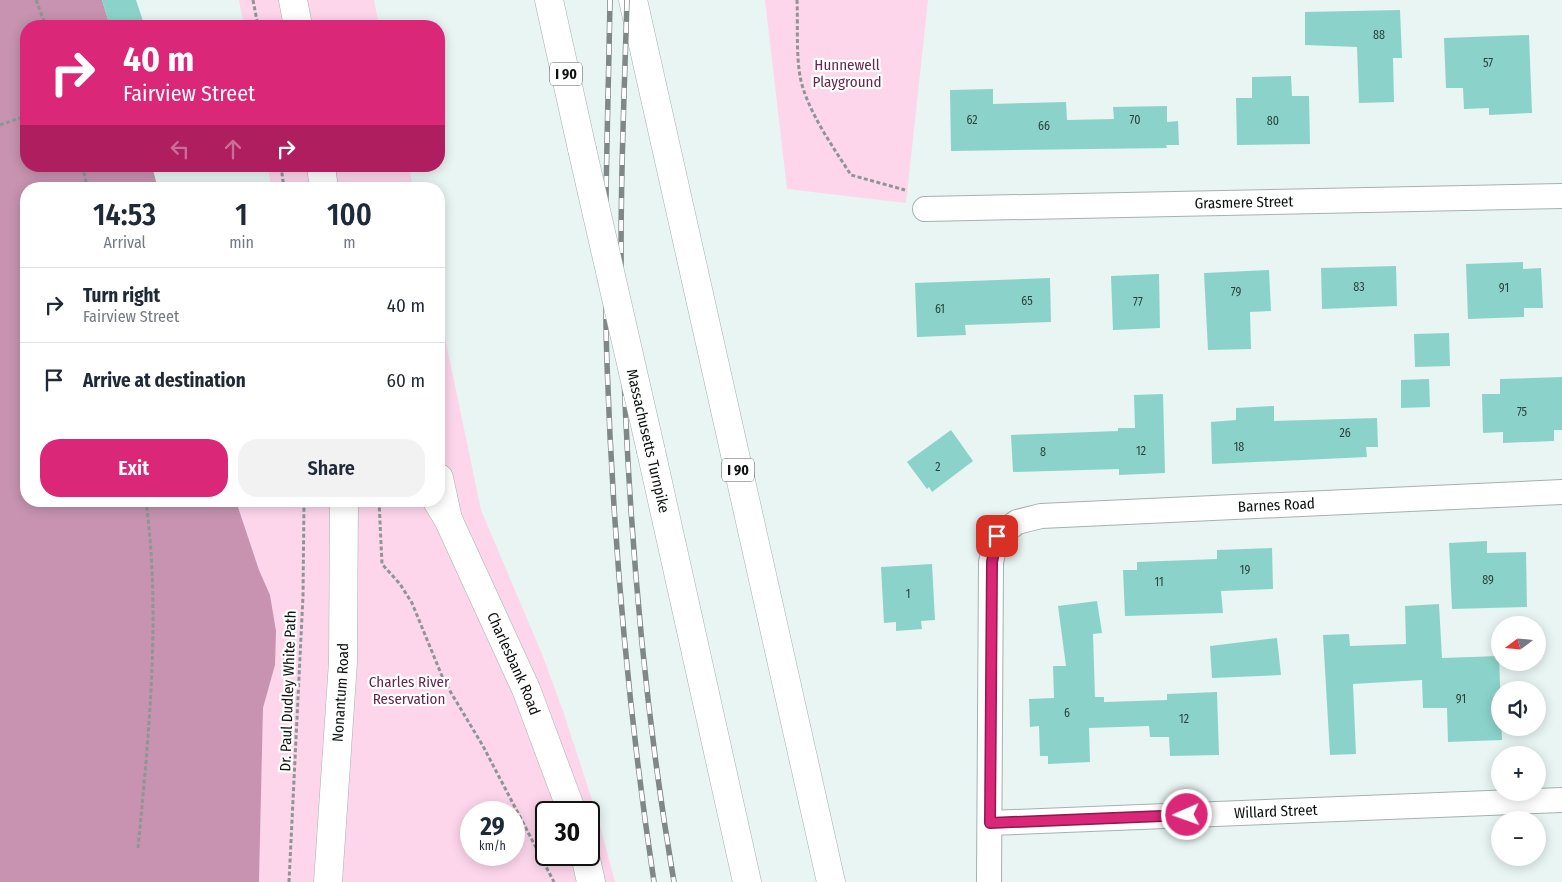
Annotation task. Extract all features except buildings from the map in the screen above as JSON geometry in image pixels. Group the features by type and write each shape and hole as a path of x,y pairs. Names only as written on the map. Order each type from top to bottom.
{"main road":[{"path":"293,0 297,20"},
{"name":"Massachusetts Turnpike","path":"549,0 747,882"},
{"name":"I 90","path":"633,0 831,882"},
{"name":"Nonantum Road","path":"328,882 343,662 344,507"},
{"name":"Charlesbank Road","path":"443,510 526,689 568,801"},
{"path":"587,866 591,882"}],"street":[{"name":"Grasmere Street","path":"925,209 1562,196"},
{"name":"Barnes Road","path":"990,823 992,562 997,536 1017,522 1040,516 1562,492"},
{"name":"Willard Street","path":"990,823 1562,800"},
{"path":"989,882 990,823"}],"path":[{"path":"36,0 44,20"},
{"path":"253,0 257,20"},
{"path":"797,0 800,76 806,96 829,140 851,175 908,191"},
{"path":"0,125 20,118"},
{"path":"138,848 148,741 152,664 150,531 147,507"},
{"name":"Dr. Paul Dudley White Path","path":"289,882 302,625 304,507"},
{"path":"379,507 382,564 400,584 412,603 444,681 483,746 554,882"}],"green space":[{"path":"239,0 374,0 378,20 243,20"},
{"name":"Hunnewell Playground","path":"765,0 928,0 906,203 787,189"},
{"path":"269,172 410,172 412,182 270,182"},
{"name":"Charles River Reservation","path":"445,338 481,510 542,654 592,801 535,801 535,866 600,866 600,826 615,882 259,882 263,707 275,665 270,595 259,570 238,507 445,507"}],"shaded area":[{"path":"0,0 102,0 108,20 20,20 20,172 154,172 156,182 20,182 20,507 238,507 259,570 270,595 276,631 275,665 263,708 259,882 0,882"}],"railway":[{"path":"610,0 606,273 607,364 613,494 629,688 654,882"},
{"path":"627,0 621,237 624,387 632,529 645,671 653,741 674,882"}],"route":[{"path":"997,536 992,562 990,823 1187,815"}]}
